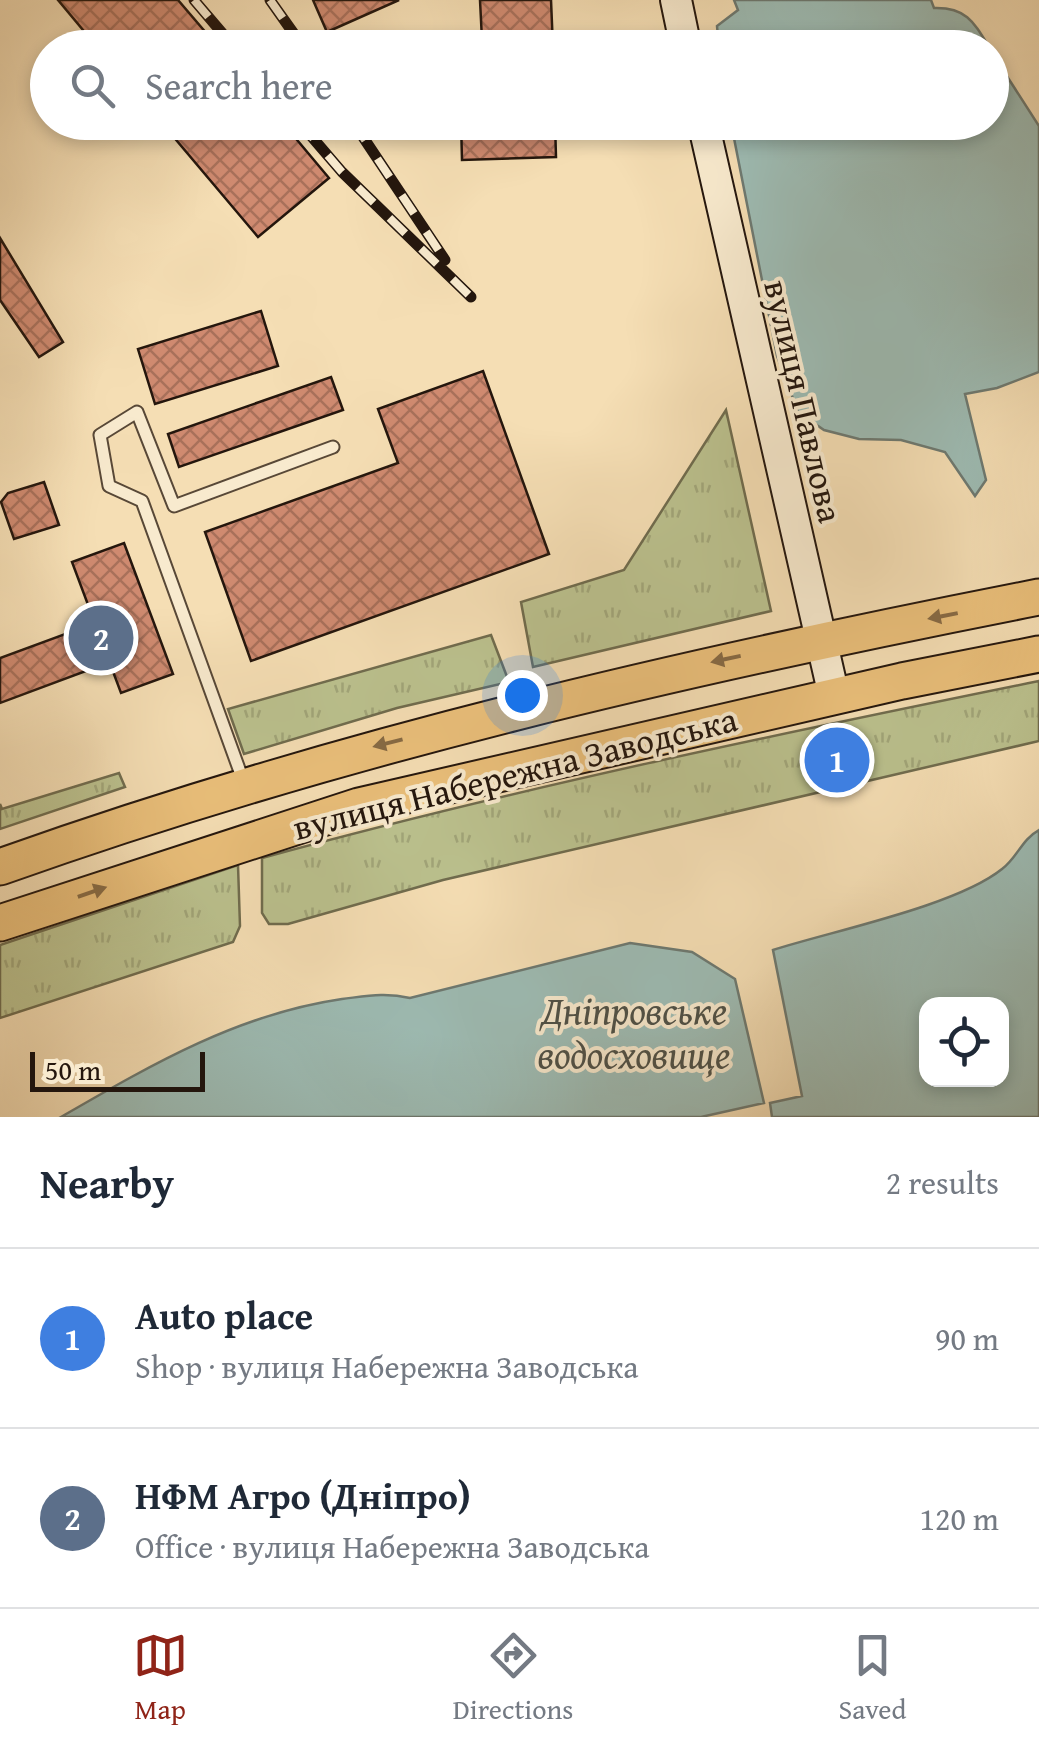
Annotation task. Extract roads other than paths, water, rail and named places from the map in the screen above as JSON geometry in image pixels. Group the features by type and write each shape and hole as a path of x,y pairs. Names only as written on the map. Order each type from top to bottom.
{"main road":[{"path":"676,0 682,30"},
{"name":"вулиця Павлова","path":"707,140 834,696"},
{"name":"вулиця Набережна Заводська","path":"0,867 244,784 343,755 675,670 1039,597"},
{"name":"вулиця Набережна Заводська","path":"0,924 359,806 834,696 1039,654"}],"lane":[{"path":"244,784 142,501 109,486 100,435 136,412 174,506 333,447"}],"water":[{"path":"734,0 931,0 934,8 962,13 979,30 717,30 717,26 738,10"},
{"path":"1009,79 1039,126 1039,372 997,388 965,394 986,480 975,496 945,452 901,440 859,439 824,430 798,412 777,356 734,140 1009,140"},
{"name":"Дніпровське водосховище","path":"1039,830 1039,1117 772,1117 770,1103 802,1096 773,950 955,895 1002,869"},
{"name":"Дніпровське водосховище","path":"630,943 692,952 735,979 764,1103 701,1117 61,1117 196,1044 267,1016 342,999 384,995 410,998"}],"railway":[{"path":"194,0 220,30"},
{"path":"270,0 291,30"},
{"path":"314,140 342,172 471,297"},
{"path":"365,140 445,260"}],"place":[{"name":"НФМ Агро (Дніпро)","path":"101,638"},
{"name":"Auto place","path":"837,760"}]}
